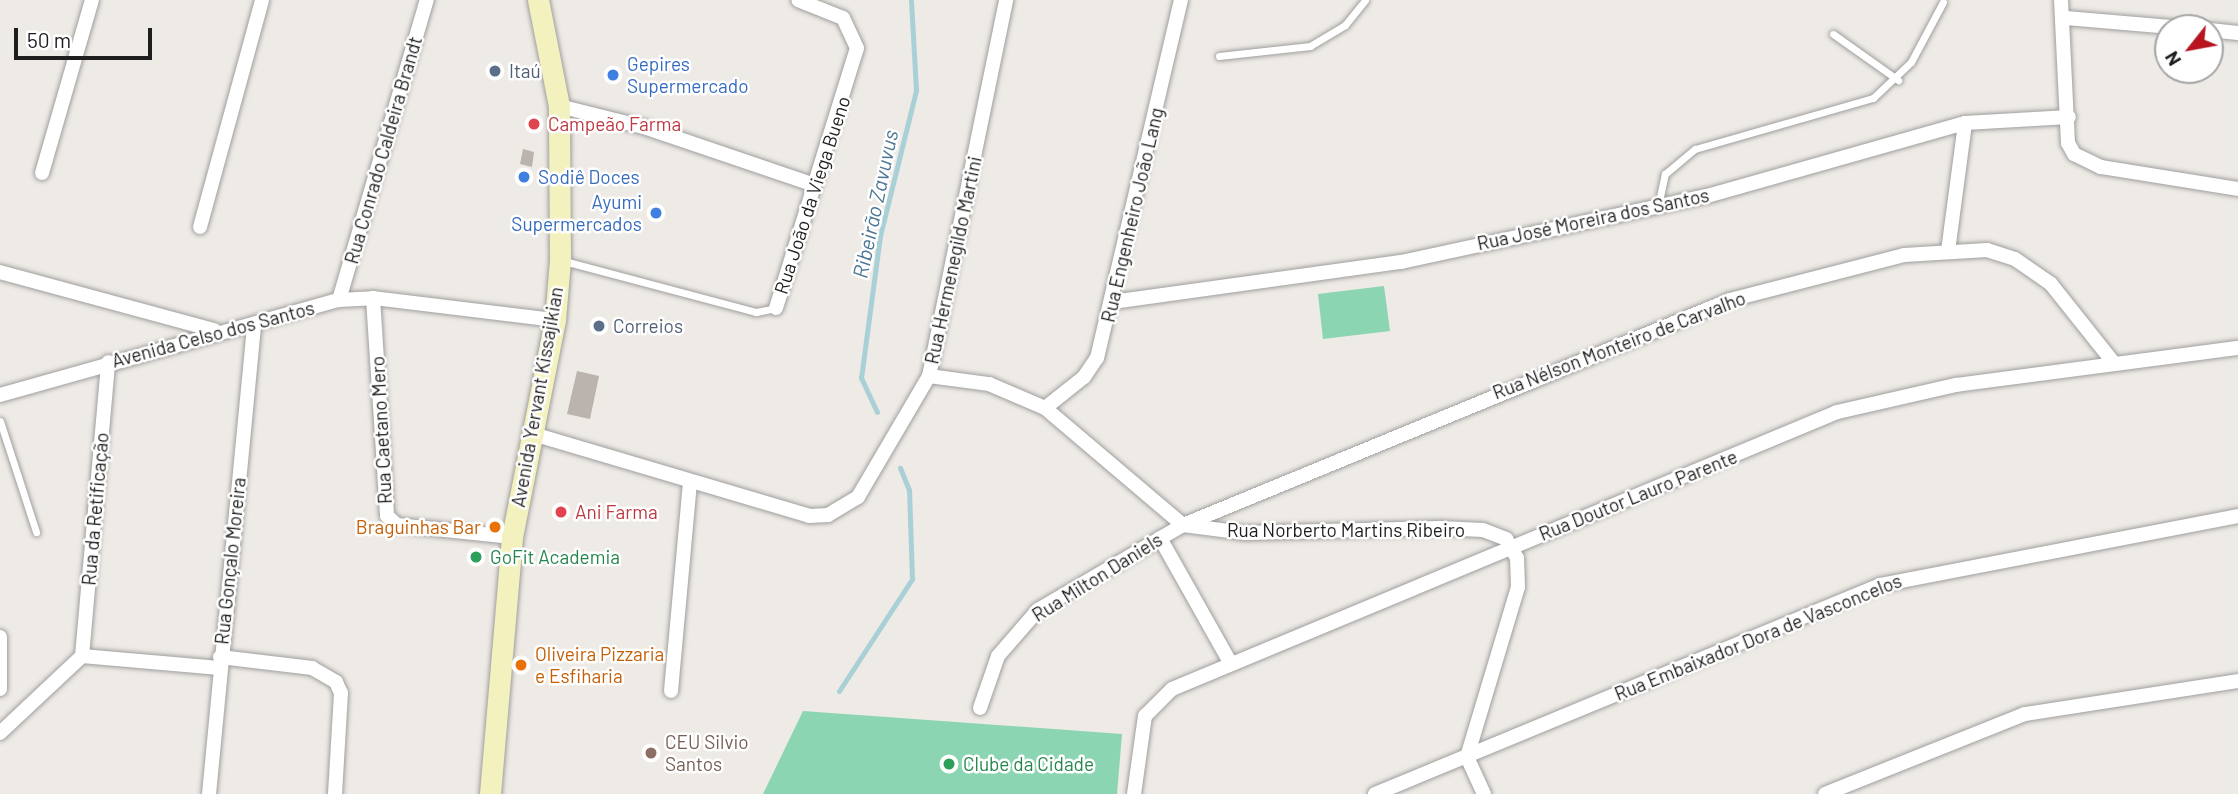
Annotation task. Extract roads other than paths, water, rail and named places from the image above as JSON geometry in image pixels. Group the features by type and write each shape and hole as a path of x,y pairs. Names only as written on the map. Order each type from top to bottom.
{"main road":[{"name":"Avenida Yervant Kissajikian","path":"489,794 512,537 555,320 560,260 559,106 538,0"}],"street":[{"path":"42,173 92,0"},
{"path":"200,227 262,0"},
{"name":"Rua Conrado Caldeira Brandt","path":"338,300 428,0"},
{"name":"Rua João da Viega Bueno","path":"776,308 850,78 857,48 852,27 798,0"},
{"name":"Rua Hermenegildo Martini","path":"533,434 761,505 828,515 858,497 929,376 1006,0"},
{"name":"Rua Engenheiro João Lang","path":"1045,408 1084,377 1097,358 1181,0"},
{"path":"2061,0 2066,18 2068,143 2084,162 2238,189"},
{"path":"2066,18 2154,26"},
{"path":"559,106 647,128 814,185"},
{"name":"Rua José Moreira dos Santos","path":"1112,302 1347,272 1658,206 1965,123 2069,117"},
{"path":"1948,251 1965,123"},
{"name":"Rua Nélson Monteiro de Carvalho","path":"1183,525 1730,300 1905,255 1987,250 2032,270 2070,303 2113,362"},
{"path":"0,272 216,330"},
{"name":"Avenida Celso dos Santos","path":"0,395 216,330 254,328 338,300 373,298 555,320"},
{"name":"Rua Caetano Mero","path":"373,298 387,516 397,525 512,537"},
{"name":"Rua Gonçalo Moreira","path":"209,794 254,328"},
{"name":"Rua Doutor Lauro Parente","path":"1133,794 1141,728 1152,704 1230,662 1837,412 1956,385 2113,362 2238,348"},
{"name":"Rua da Retificação","path":"82,656 108,362"},
{"path":"929,376 989,384 1045,408 1183,525"},
{"path":"671,691 690,483"},
{"name":"Rua Embaixador Dora de Vasconcelos","path":"1375,794 1880,585 2238,516"},
{"name":"Rua Milton Daniels","path":"980,708 1014,632 1038,610 1183,525"},
{"name":"Rua Norberto Martins Ribeiro","path":"1183,525 1245,533 1483,530 1514,546"},
{"path":"1160,538 1230,662"},
{"path":"1484,794 1467,757 1513,610 1520,572 1514,546"},
{"path":"0,637 0,689"},
{"path":"0,733 82,656 312,668 328,673 341,693 335,794"},
{"path":"1825,794 2025,714 2238,681"}],"lane":[{"path":"1219,56 1310,46 1345,25 1365,0"},
{"path":"1658,206 1665,174 1695,149 1840,112 1898,80 1943,2"},
{"path":"1833,34 1898,80"},
{"name":"Rua João da Viega Bueno","path":"560,260 756,312 776,308"},
{"path":"0,421 36,531"}],"waterway":[{"name":"Ribeirão Zavuvus","path":"877,412 861,378 880,236 916,90 911,0"},
{"name":"Ribeirão Zavuvus","path":"839,691 912,579 909,490 900,468"}],"place":[{"name":"Itaú","path":"495,71"},
{"name":"Gepires Supermercado","path":"613,75"},
{"name":"Campeão Farma","path":"534,124"},
{"name":"Sodiê Doces","path":"524,177"},
{"name":"Ayumi Supermercados","path":"656,213"},
{"name":"Correios","path":"599,326"},
{"name":"Ani Farma","path":"561,512"},
{"name":"Braguinhas Bar","path":"495,527"},
{"name":"GoFit Academia","path":"476,557"},
{"name":"Oliveira Pizzaria e Esfiharia","path":"521,665"},
{"name":"CEU Silvio Santos","path":"651,753"},
{"name":"Clube da Cidade","path":"949,764"}]}
